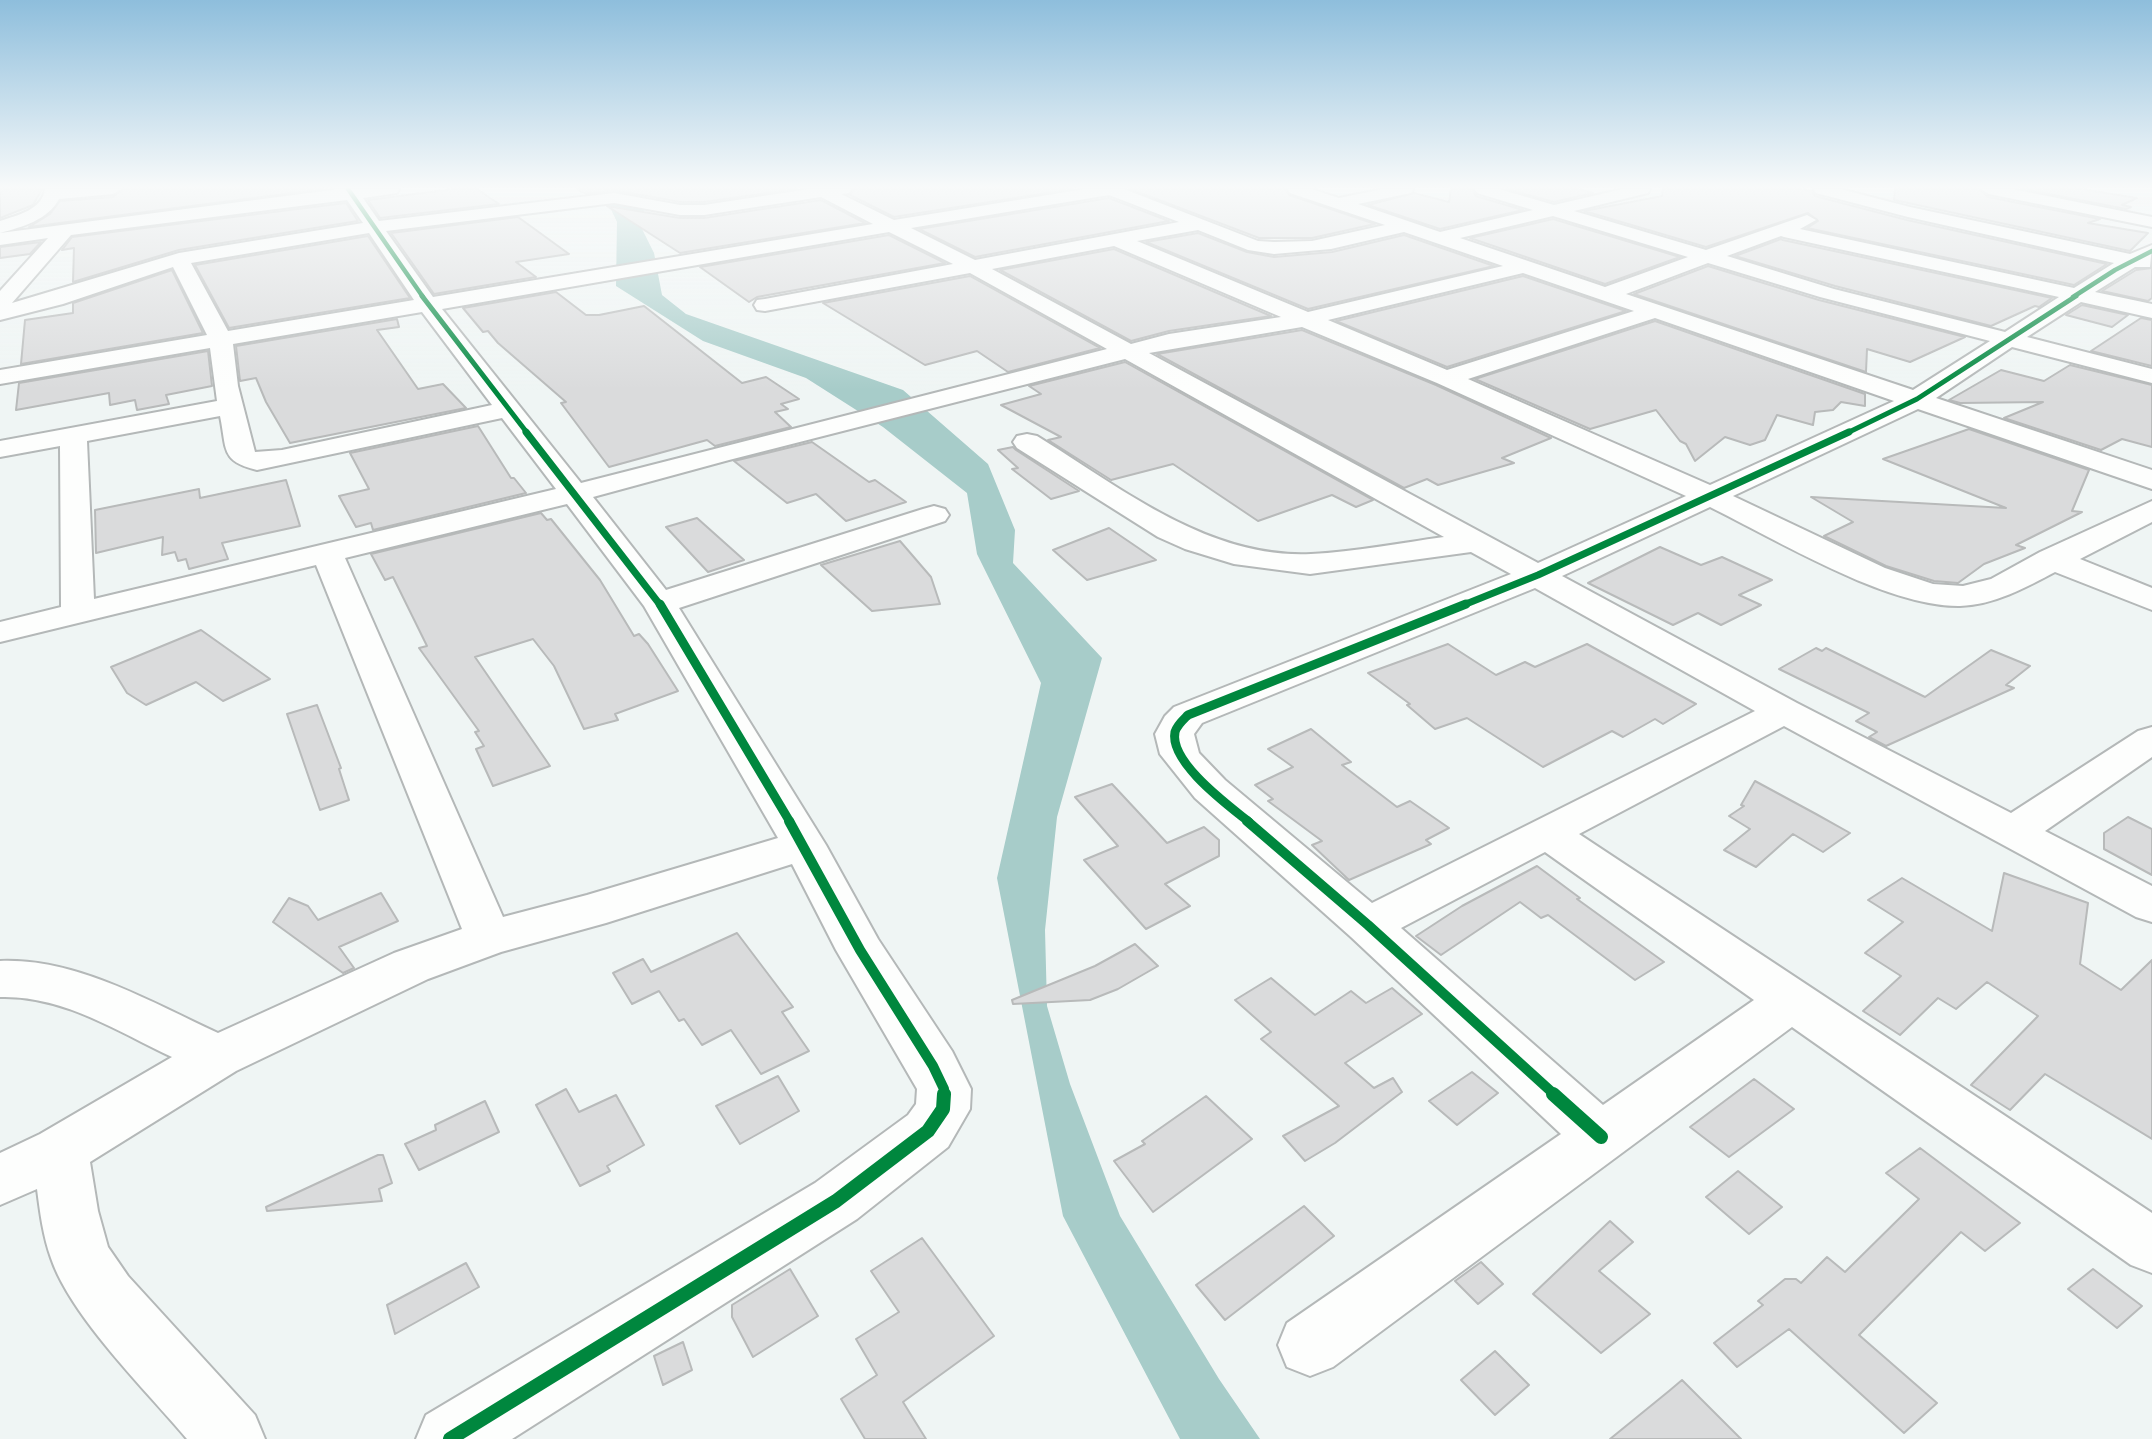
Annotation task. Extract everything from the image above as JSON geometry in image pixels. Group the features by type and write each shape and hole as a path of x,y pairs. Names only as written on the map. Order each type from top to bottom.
{"street":[{"path":"0,304 43,256"},
{"path":"0,313 55,299 185,256"},
{"path":"399,256 428,304 659,603 804,845 867,961 933,1066 944,1089 943,1108 928,1131 836,1201 459,1437"},
{"path":"0,377 718,256"},
{"path":"951,256 1784,711 2152,906"},
{"path":"765,305 1030,256"},
{"path":"1154,256 1446,378 1710,496 1873,575 1929,594 1963,596 2003,586 2051,559 2152,510"},
{"path":"1492,256 1917,398 2152,480"},
{"path":"1606,295 1707,256"},
{"path":"1707,256 1827,293 2152,376"},
{"path":"1904,256 2152,311"},
{"path":"179,258 221,339 230,406 242,457 257,462 510,409"},
{"path":"1601,1137 1188,766 1176,746 1174,733 1178,722 1188,715 1538,575 1917,398 2077,294 2146,259"},
{"path":"0,632 576,493 1128,351 1201,335 1302,320 1523,267"},
{"path":"1446,378 1657,311"},
{"path":"0,449 230,406"},
{"path":"74,435 78,615"},
{"path":"1027,442 1169,530 1196,542 1245,557 1268,562 1310,564 1477,542"},
{"path":"659,603 934,515"},
{"path":"327,554 489,938"},
{"path":"2051,559 2152,600"},
{"path":"1368,925 1784,711"},
{"path":"2012,833 2152,739"},
{"path":"1545,832 2152,1246"},
{"path":"0,1180 60,1151 218,1056 411,966 489,938 590,911 804,845"},
{"path":"0,979 26,978 83,993 218,1056"},
{"path":"1310,1345 1792,1000"},
{"path":"60,1151 69,1211 81,1258 106,1297 231,1439"}],"water":[{"path":"616,256 655,256 662,295 686,314 903,390 988,464 1015,530 1013,563 1102,658 1057,817 1045,930 1047,1006 1070,1084 1120,1216 1219,1379 1260,1439 1180,1439 1063,1216 997,878 1041,683 977,554 967,493 883,427 806,378 703,341 616,286"}],"building":[{"path":"74,256 159,256 73,282"},
{"path":"248,256 382,256 410,298 229,328 195,265"},
{"path":"407,256 555,256 516,262 536,277 434,294"},
{"path":"764,256 931,256 945,263 757,297 749,302 700,267"},
{"path":"1075,256 1131,256 1271,316 1169,331 1131,341 1000,270"},
{"path":"1180,256 1465,256 1494,266 1308,309"},
{"path":"1523,256 1680,257 1605,284"},
{"path":"1736,256 1858,256 2052,298 2039,307 2035,306 1991,326 1835,286"},
{"path":"1939,256 2071,256 2107,264 2074,285"},
{"path":"1708,266 1819,300 1965,337 1910,362 1867,349 1866,372 1634,294"},
{"path":"2152,268 2152,298 2148,301 2102,291 2136,270"},
{"path":"172,270 203,333 21,364 25,320 73,313 73,303"},
{"path":"970,276 1100,348 1008,372 977,351 925,365 823,303"},
{"path":"1523,276 1626,311 1447,367 1336,321"},
{"path":"556,292 586,315 644,306 742,383 766,377 799,399 781,404 788,409 775,412 791,427 715,446 707,440 609,467 561,403 566,402 498,343 488,331 483,332 463,308"},
{"path":"2082,305 2128,315 2112,327 2066,315"},
{"path":"2141,318 2152,320 2152,366 2091,351"},
{"path":"397,319 399,327 377,330 418,389 443,384 466,408 290,443 266,402 256,378 240,381 236,346"},
{"path":"1655,321 1865,394 1865,406 1841,402 1833,410 1815,412 1813,425 1777,415 1765,440 1750,445 1725,437 1695,461 1686,444 1680,441 1656,410 1590,429 1475,379"},
{"path":"1302,330 1436,385 1551,438 1502,458 1514,463 1438,485 1427,479 1404,488 1157,354"},
{"path":"208,351 212,386 166,395 169,404 137,410 135,400 110,405 109,393 16,410 19,383"},
{"path":"1125,362 1373,500 1356,507 1332,495 1258,521 1173,464 1111,480 1048,440 1061,437 1001,405 1041,394 1029,386"},
{"path":"2070,365 2152,385 2152,447 2122,439 2101,450 2004,418 2043,402 1960,403 1949,400 2001,370 2044,381"},
{"path":"478,426 511,478 514,478 526,493 373,530 371,523 356,527 339,496 369,489 350,453"},
{"path":"1969,429 2089,470 2072,511 2082,512 2016,545 2025,548 1984,564 1958,583 1934,581 1886,566 1824,536 1853,522 1811,497 2006,508 1883,459"},
{"path":"812,442 869,482 875,480 906,502 846,521 816,494 787,503 734,461"},
{"path":"1013,447 1079,491 1051,499 1012,469 1018,468 998,450"},
{"path":"286,480 300,526 222,543 228,559 189,569 186,559 178,561 175,552 162,555 163,537 96,553 95,510 199,489 200,498"},
{"path":"541,513 547,520 551,519 600,580 634,636 639,634 648,644 678,691 615,714 618,720 584,729 554,666 533,639 475,657 550,766 493,786 476,749 484,746 475,732 479,731 419,648 427,646 393,577 385,580 371,554"},
{"path":"697,518 744,560 708,572 666,527"},
{"path":"1109,528 1156,560 1087,580 1053,550"},
{"path":"900,541 931,577 940,604 872,611 821,565"},
{"path":"1660,547 1701,565 1722,557 1772,580 1739,595 1761,605 1721,625 1698,613 1673,625 1588,583"},
{"path":"201,630 270,679 223,701 196,682 146,705 127,693 111,667"},
{"path":"1448,644 1496,675 1525,662 1535,667 1587,644 1696,704 1663,724 1655,719 1623,737 1612,731 1543,767 1467,718 1435,729 1407,705 1410,704 1368,673"},
{"path":"1816,648 1822,651 1826,648 1925,697 1991,650 2030,666 2006,685 2014,688 1886,746 1869,737 1877,732 1856,721 1869,713 1779,669"},
{"path":"317,705 341,768 339,769 349,800 320,810 287,714"},
{"path":"1311,729 1351,762 1342,765 1397,807 1410,801 1449,828 1426,840 1431,844 1349,880 1312,845 1322,841 1268,801 1273,799 1255,785 1293,767 1268,749"},
{"path":"1755,781 1850,833 1823,852 1793,834 1756,867 1724,850 1750,829 1729,816 1744,806 1741,805"},
{"path":"1112,784 1167,843 1204,827 1219,840 1219,856 1165,884 1190,906 1146,929 1084,860 1118,846 1075,797"},
{"path":"2128,817 2152,829 2152,875 2104,849 2104,833"},
{"path":"1537,866 1580,898 1577,899 1664,962 1635,980 1548,915 1541,918 1520,902 1441,955 1416,936 1462,906"},
{"path":"2004,873 2088,903 2080,964 2121,990 2152,960 2152,1139 2045,1074 2010,1110 1971,1085 2038,1016 1987,982 1956,1009 1938,998 1900,1035 1863,1011 1901,976 1865,953 1903,922 1868,900 1902,878 1992,931"},
{"path":"381,893 398,921 339,947 354,968 343,973 273,922 289,898 308,906 318,920"},
{"path":"737,933 793,1007 782,1012 809,1051 761,1074 731,1030 702,1045 684,1019 679,1021 659,991 632,1004 613,973 643,959 651,972"},
{"path":"1135,944 1158,966 1118,989 1090,1000 1013,1004 1012,1000 1095,966"},
{"path":"1271,978 1315,1015 1351,991 1366,1003 1392,988 1422,1014 1345,1063 1374,1088 1393,1078 1402,1092 1335,1143 1305,1161 1283,1136 1339,1106 1261,1039 1271,1032 1235,1000"},
{"path":"1472,1072 1498,1093 1457,1125 1429,1101"},
{"path":"778,1076 799,1111 740,1144 716,1106"},
{"path":"1754,1079 1794,1109 1729,1157 1690,1127"},
{"path":"566,1089 579,1112 616,1095 644,1145 607,1166 610,1171 580,1186 536,1105"},
{"path":"1206,1096 1252,1139 1153,1212 1114,1161 1145,1144 1142,1141"},
{"path":"485,1101 499,1132 419,1170 405,1144 436,1130 435,1125"},
{"path":"1920,1148 2020,1223 1985,1251 1961,1232 1859,1335 1937,1403 1904,1433 1789,1329 1737,1367 1714,1343 1763,1305 1758,1301 1785,1279 1796,1279 1801,1283 1827,1257 1845,1272 1919,1199 1886,1173"},
{"path":"383,1155 392,1183 379,1189 382,1201 267,1211 266,1207"},
{"path":"1738,1171 1782,1207 1749,1234 1706,1197"},
{"path":"1304,1206 1334,1236 1225,1320 1196,1285"},
{"path":"1610,1221 1633,1242 1599,1271 1650,1314 1601,1353 1533,1294"},
{"path":"922,1238 994,1336 903,1402 926,1439 865,1439 841,1399 877,1375 856,1339 899,1312 871,1271"},
{"path":"1481,1262 1503,1284 1478,1304 1455,1281"},
{"path":"466,1263 479,1287 395,1334 387,1305"},
{"path":"790,1269 818,1316 753,1357 732,1317 732,1305"},
{"path":"2093,1269 2142,1306 2117,1328 2068,1289"},
{"path":"683,1342 692,1370 663,1385 654,1356"},
{"path":"1495,1351 1529,1385 1495,1415 1461,1380"},
{"path":"1682,1380 1741,1439 1610,1439 1669,1391"}],"cycle path":[{"path":"394,256 428,305 659,603 804,845 860,950 933,1066 944,1089 943,1109 928,1131 836,1201 450,1439"},
{"path":"1601,1137 1368,925 1210,789 1186,763 1175,744 1179,724 1188,715 1538,575 1888,414 1917,399 2115,270 2142,256"}]}
